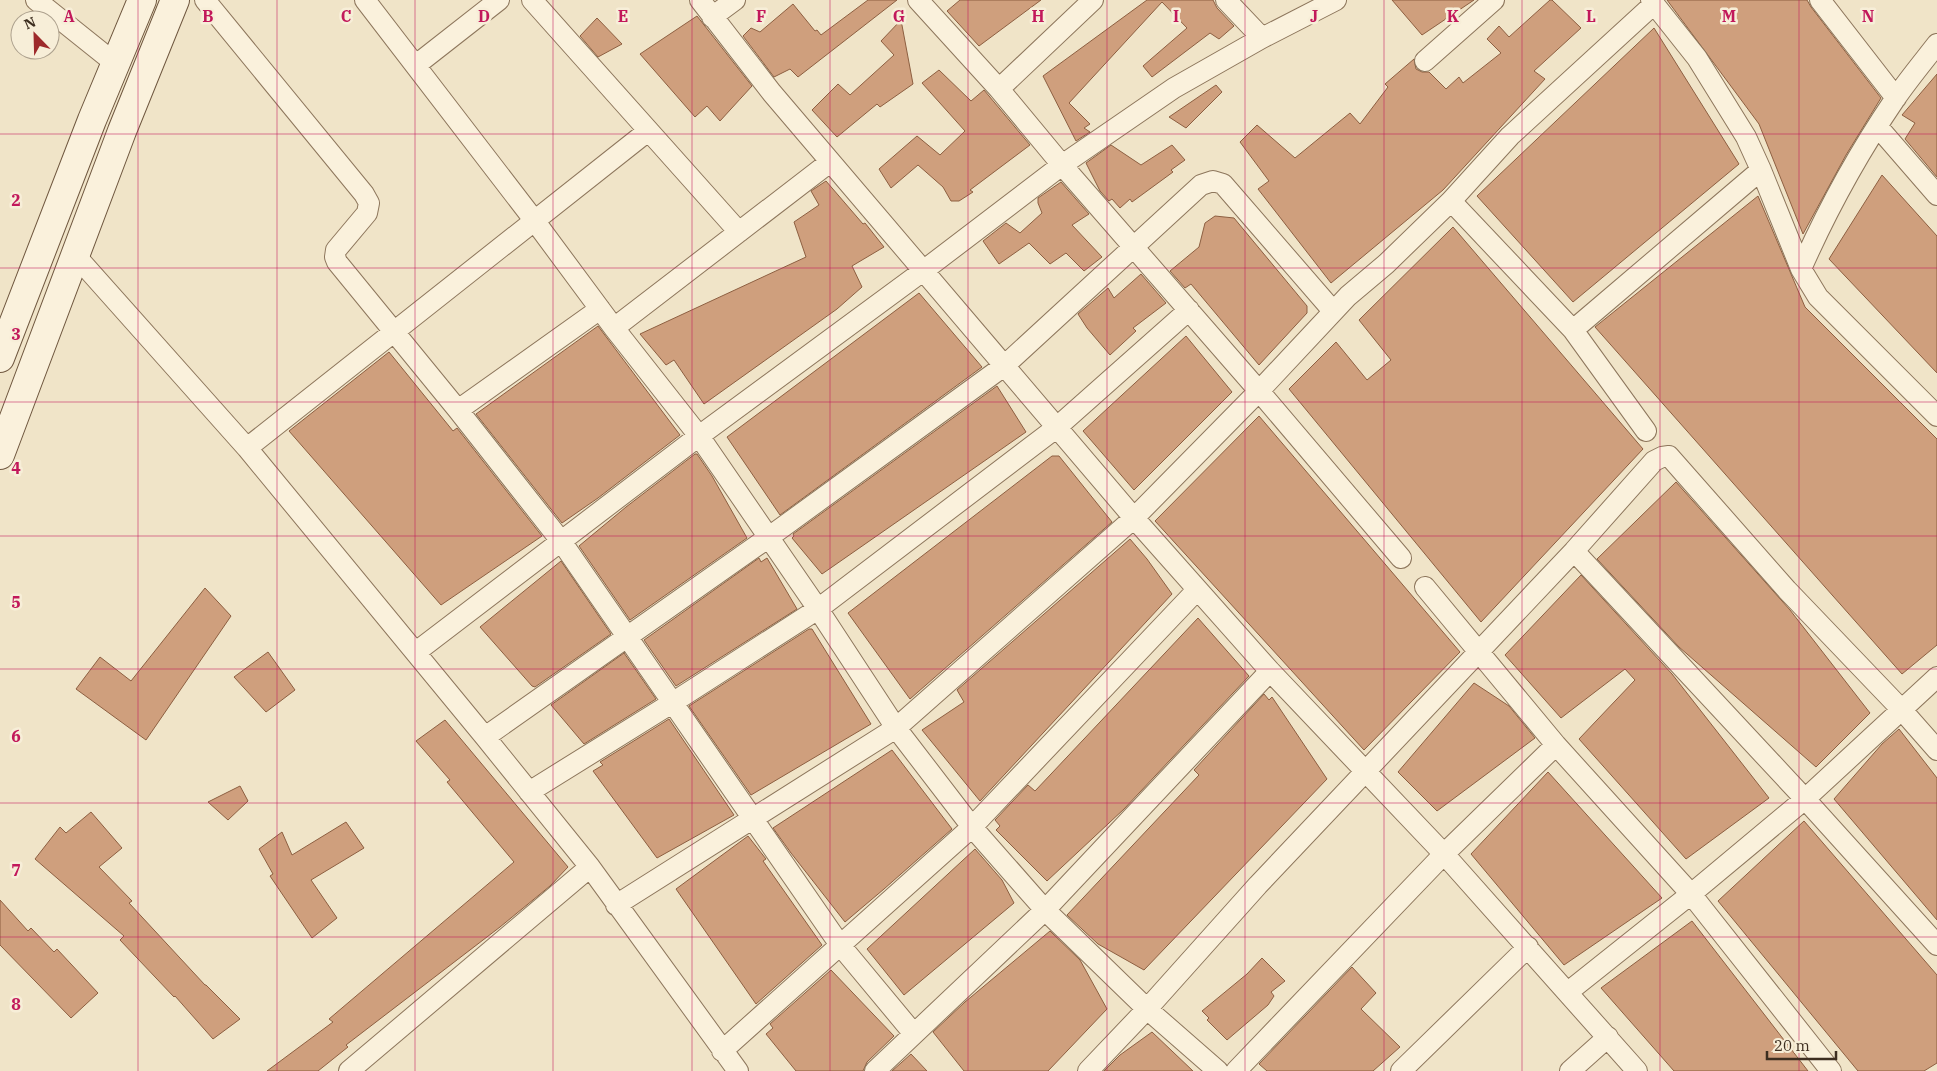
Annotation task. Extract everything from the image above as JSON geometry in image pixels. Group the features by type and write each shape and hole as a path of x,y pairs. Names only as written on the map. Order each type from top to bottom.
{"main road":[{"path":"0,358 8,312 142,0"},
{"path":"0,456 122,131 175,0"},
{"path":"92,120 122,131"}],"street":[{"path":"36,0 116,64"},
{"path":"206,0 364,194 369,203 367,213 336,250 335,257 561,542 840,945 914,1034"},
{"path":"365,0 534,220 614,328 699,436 818,609 896,728 972,828 1045,910 1147,1009 1218,1071"},
{"path":"416,65 500,0"},
{"path":"532,0 739,232"},
{"path":"700,0 830,162 1134,518 1270,671 1444,854 1637,1071"},
{"path":"712,16 735,0"},
{"path":"999,89 1093,0"},
{"path":"1226,0 1262,38"},
{"path":"416,652 699,436 923,271 1062,165 1174,88 1262,38 1336,0"},
{"path":"1426,61 1494,0"},
{"path":"1820,0 1896,98"},
{"path":"616,905 896,728 1134,518 1259,391 1348,296 1386,264 1451,201 1510,136 1652,2 1697,58 1746,137 1762,170 1801,269 1818,297 1937,416"},
{"path":"926,3 1062,165 1134,246 1401,558"},
{"path":"1801,269 1820,224 1896,98 1937,44"},
{"path":"1878,128 1937,195"},
{"path":"247,448 648,131"},
{"path":"614,328 830,162"},
{"path":"1573,330 1762,170"},
{"path":"485,737 628,638 1004,366 1201,185 1213,181 1223,184 1334,311"},
{"path":"1451,201 1573,330 1646,431"},
{"path":"76,256 247,448 416,652 590,868 738,1071"},
{"path":"458,410 600,309"},
{"path":"529,792 818,609 1056,428 1189,310"},
{"path":"1088,1071 1147,1009 1258,884 1366,773 1478,651 1574,551 1654,461 1662,457 1669,456 1787,590 1902,709 1937,750"},
{"path":"1574,551 1805,799 1937,945"},
{"path":"1425,587 1556,745 1691,894 1831,1071"},
{"path":"722,1051 972,828 1197,590"},
{"path":"875,1071 1045,910 1270,671"},
{"path":"1568,992 1691,894 1805,799 1937,677"},
{"path":"1236,1071 1444,854 1556,745"},
{"path":"349,1071 590,868"},
{"path":"1401,1071 1528,947"},
{"path":"1570,1071 1608,1037"}],"building":[{"path":"868,0 897,0 798,77 790,69 774,77 743,36 751,28 760,32 793,4 815,31 817,30 821,35"},
{"path":"960,0 1041,0 979,46 947,11"},
{"path":"1147,0 1213,0 1217,8 1234,26 1219,39 1210,33 1152,77 1143,66 1187,28 1162,2 1069,103 1090,124 1084,128 1090,132 1076,141 1043,76"},
{"path":"1392,0 1474,0 1422,35"},
{"path":"1550,0 1581,28 1534,71 1545,79 1443,190 1331,283 1258,189 1269,181 1240,142 1257,125 1295,158 1350,113 1360,124 1388,87 1385,84 1414,59 1416,69 1422,72 1429,72 1446,89 1459,77 1463,83 1501,53 1487,39 1499,26 1509,37"},
{"path":"1667,0 1807,0 1881,98 1846,155 1803,234 1759,124"},
{"path":"697,16 752,86 720,121 707,106 695,117 640,54"},
{"path":"597,18 622,44 598,57 580,36"},
{"path":"901,20 913,84 880,107 877,104 837,137 812,110 838,84 850,95 894,55 881,41"},
{"path":"1654,28 1739,164 1573,302 1477,196"},
{"path":"939,70 971,101 984,90 1030,145 970,190 973,192 959,201 951,201 943,187 918,165 891,188 879,169 917,136 940,155 965,131 922,83"},
{"path":"1937,74 1937,177 1905,139 1915,123 1902,115"},
{"path":"1216,85 1222,92 1186,128 1169,117"},
{"path":"1111,145 1141,165 1172,145 1185,160 1171,170 1173,172 1132,202 1130,199 1120,208 1112,199 1109,201 1100,191 1086,163"},
{"path":"1882,175 1937,236 1937,373 1829,259"},
{"path":"826,181 863,224 865,223 884,247 852,266 862,287 837,309 704,404 674,360 666,365 640,334 806,257 794,222 819,205 811,191"},
{"path":"1061,182 1089,214 1072,225 1102,257 1084,271 1066,253 1050,264 1029,243 999,264 983,241 1006,223 1020,233 1042,213 1038,198"},
{"path":"1758,196 1805,307 1937,439 1937,645 1902,674 1595,327"},
{"path":"1215,216 1234,218 1307,306 1307,313 1259,365 1191,284 1185,288 1170,271 1199,247 1205,223"},
{"path":"1453,227 1643,449 1481,622 1289,389 1336,342 1367,380 1391,360 1359,320"},
{"path":"1141,274 1166,303 1133,328 1136,331 1110,355 1087,328 1078,314 1108,288 1114,298"},
{"path":"919,293 982,367 780,515 727,437"},
{"path":"598,326 680,435 562,523 476,414"},
{"path":"1186,336 1232,392 1134,490 1083,431"},
{"path":"389,352 453,431 457,428 542,536 441,605 289,431"},
{"path":"997,386 1026,432 822,574 792,538 793,534"},
{"path":"1259,416 1460,652 1364,750 1155,521"},
{"path":"697,454 712,476 747,538 630,620 579,546"},
{"path":"1052,456 1059,456 1112,522 910,699 848,613"},
{"path":"1676,482 1790,610 1870,713 1816,767 1679,647 1597,559"},
{"path":"1130,539 1172,594 980,801 922,730 964,702 957,690"},
{"path":"759,558 761,562 767,558 797,609 676,686 644,640"},
{"path":"561,561 611,634 535,687 532,686 480,627"},
{"path":"1581,575 1672,674 1769,798 1686,859 1579,739 1635,680 1625,669 1561,718 1505,655"},
{"path":"205,588 231,616 146,740 76,689 100,657 131,681"},
{"path":"1198,618 1249,676 1124,809 1047,881 996,830 1000,826 995,820 1028,785 1035,791"},
{"path":"809,629 812,629 871,724 751,795 689,706"},
{"path":"268,652 295,690 266,712 234,677"},
{"path":"624,653 656,699 584,744 551,705"},
{"path":"1474,683 1509,706 1535,738 1437,811 1398,772"},
{"path":"1264,694 1269,700 1272,697 1327,779 1144,970 1098,944 1067,915 1199,775 1194,770"},
{"path":"669,719 734,815 657,858 593,771 603,765 600,762"},
{"path":"445,720 568,867 550,886 500,927 346,1045 348,1047 318,1071 267,1071 333,1022 329,1019 514,862 447,782 450,780 416,741"},
{"path":"1899,729 1937,778 1937,920 1834,799 1882,744"},
{"path":"892,750 952,829 845,922 773,828"},
{"path":"1548,772 1662,898 1564,965 1471,854"},
{"path":"240,786 248,801 228,820 208,802"},
{"path":"91,812 122,848 99,867 132,901 129,903 205,985 240,1019 213,1039 175,996 120,940 124,936 35,859 60,827 66,833"},
{"path":"1804,821 1937,975 1937,1063 1924,1071 1858,1071 1718,901"},
{"path":"346,822 364,848 311,880 337,918 312,938 270,876 273,874 259,849 282,832 292,855"},
{"path":"748,836 766,859 763,861 822,945 756,1004 676,889"},
{"path":"975,849 1002,880 1014,903 904,995 867,949"},
{"path":"0,900 28,931 31,928 54,952 57,949 98,993 71,1018 0,945"},
{"path":"1692,921 1808,1071 1674,1071 1601,988"},
{"path":"1050,931 1080,960 1107,1009 1048,1071 964,1071 933,1032 965,1002"},
{"path":"1262,958 1285,981 1271,992 1274,996 1268,1005 1227,1040 1207,1020 1209,1018 1202,1011 1247,974"},
{"path":"1352,967 1376,993 1361,1009 1400,1047 1373,1071 1267,1071 1259,1064"},
{"path":"831,970 894,1036 867,1062 863,1071 796,1071 766,1034 773,1028 770,1024"},
{"path":"1152,1032 1193,1071 1104,1071 1120,1055"},
{"path":"911,1054 927,1071 892,1071"}]}
